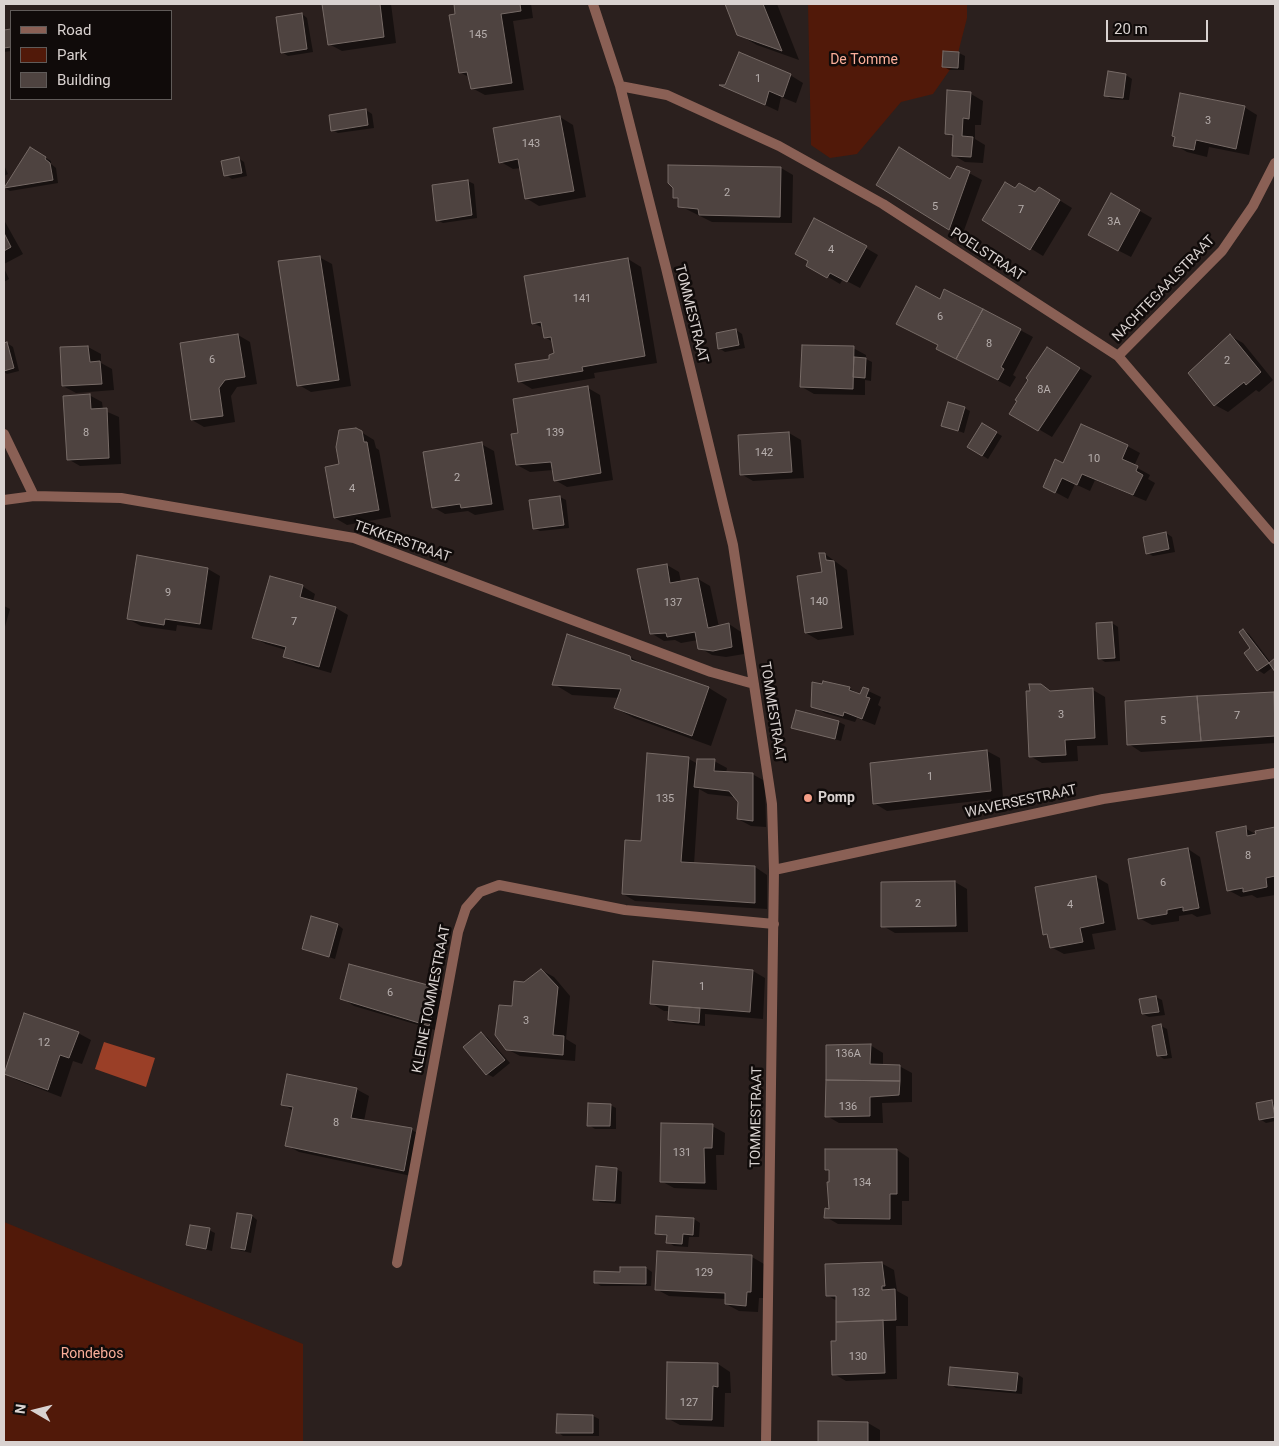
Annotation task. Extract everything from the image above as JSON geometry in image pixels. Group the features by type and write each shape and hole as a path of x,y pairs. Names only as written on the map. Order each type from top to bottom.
{"street":[{"name":"TOMMESTRAAT","path":"593,4 620,86 733,545 772,804 774,924 766,1442"},
{"name":"POELSTRAAT","path":"620,86 667,95 779,146 883,204 1118,356 1275,539"},
{"name":"NACHTEGAALSTRAAT","path":"1118,356 1222,251 1253,206 1275,163"},
{"path":"4,434 34,496"},
{"name":"TEKKERSTRAAT","path":"4,500 34,496 121,498 354,538 711,672 754,684"},
{"name":"WAVERSESTRAAT","path":"774,870 1102,799 1275,773"},
{"name":"KLEINE TOMMESTRAAT","path":"397,1263 458,932 466,908 480,892 498,885 625,910 774,924"}],"green space":[{"name":"De Tomme","path":"808,4 967,4 967,18 956,61 933,94 901,102 857,154 830,158 811,145"},
{"name":"Rondebos","path":"4,1222 303,1344 303,1442 4,1442"}],"shaded area":[{"path":"104,1042 155,1058 146,1087 95,1069"}],"building":[{"path":"322,4 380,4 384,37 328,45"},
{"path":"454,4 520,4 521,11 501,14 512,83 471,89 467,72 459,73 449,15 455,14"},
{"path":"725,4 763,4 782,51 737,35"},
{"path":"302,13 307,49 281,53 276,17"},
{"path":"10,29 10,47 4,48 4,30"},
{"path":"943,51 959,52 958,68 942,67"},
{"path":"739,52 791,74 783,97 769,91 765,105 719,85 725,85"},
{"path":"1108,71 1126,74 1123,98 1104,96"},
{"path":"947,90 971,92 969,119 963,118 962,136 973,137 971,157 952,156 953,135 945,134"},
{"path":"1180,93 1245,106 1236,149 1196,140 1194,150 1173,146 1175,137 1172,136"},
{"path":"366,109 368,125 331,131 329,115"},
{"path":"560,116 574,191 525,199 518,159 499,163 493,128"},
{"path":"30,147 46,157 45,159 50,163 53,180 4,188"},
{"path":"899,147 950,179 957,166 970,171 949,230 876,185"},
{"path":"239,157 242,173 224,176 221,161"},
{"path":"668,165 781,167 780,217 699,215 698,209 678,207 678,198 673,198 673,188 668,183"},
{"path":"468,180 472,215 436,221 432,185"},
{"path":"1005,182 1015,188 1019,183 1035,192 1039,187 1060,200 1030,250 982,220"},
{"path":"1111,193 1140,210 1118,251 1088,235"},
{"path":"814,218 867,246 847,282 830,273 827,278 806,266 808,261 795,254"},
{"path":"4,233 11,247 4,251"},
{"path":"320,256 339,380 297,386 278,261"},
{"path":"628,258 645,356 582,367 583,371 518,382 515,364 549,359 549,355 554,353 551,337 544,338 541,322 532,324 524,276"},
{"path":"916,286 940,299 944,289 983,309 956,359 936,349 938,345 896,324"},
{"path":"983,309 1021,329 1001,367 1004,369 998,380 956,359"},
{"path":"736,329 739,345 718,349 716,333"},
{"path":"238,334 245,377 225,380 219,388 223,416 191,420 180,343"},
{"path":"1230,334 1261,372 1246,385 1244,382 1214,406 1188,373"},
{"path":"7,342 14,368 4,371 4,343"},
{"path":"802,345 854,346 853,389 800,387"},
{"path":"88,346 90,362 100,361 102,384 62,386 60,347"},
{"path":"1047,347 1080,368 1038,431 1009,414 1017,401 1015,400 1028,380 1026,378"},
{"path":"854,357 866,358 865,378 853,377"},
{"path":"588,386 601,473 554,481 551,462 516,465 511,434 518,433 513,399"},
{"path":"90,394 91,409 107,408 109,458 67,460 63,396"},
{"path":"948,402 965,407 958,431 941,426"},
{"path":"982,423 997,432 982,456 967,447"},
{"path":"1081,424 1128,445 1122,459 1138,466 1136,471 1143,475 1133,495 1082,474 1077,485 1062,478 1055,493 1043,487 1055,459 1063,463"},
{"path":"356,428 362,431 364,442 367,442 379,510 334,518 325,467 339,464 336,447 339,430"},
{"path":"789,432 792,472 740,475 738,435"},
{"path":"482,442 492,504 461,508 460,504 432,508 423,452"},
{"path":"560,496 564,525 533,529 529,500"},
{"path":"1166,532 1169,549 1146,554 1143,537"},
{"path":"819,553 825,553 826,560 834,561 842,628 805,633 797,576 822,572"},
{"path":"137,555 208,568 200,624 165,619 164,625 127,619"},
{"path":"667,564 670,583 698,578 708,628 729,623 732,647 713,651 698,649 695,632 667,637 666,633 650,634 637,569"},
{"path":"270,576 303,585 300,597 336,607 319,667 283,657 286,647 252,638"},
{"path":"1112,622 1115,658 1098,659 1096,623"},
{"path":"1243,629 1269,663 1257,671 1244,653 1250,648 1239,632"},
{"path":"567,634 630,656 631,660 709,687 692,736 614,708 621,689 552,685"},
{"path":"1275,658 1275,672 1269,663"},
{"path":"823,681 850,687 849,690 860,694 863,687 869,689 866,697 870,698 862,719 844,712 843,716 811,707 812,682 822,684"},
{"path":"1029,684 1041,684 1050,691 1093,688 1095,738 1065,740 1066,755 1029,757 1026,691 1030,691"},
{"path":"1274,692 1275,736 1201,741 1197,696"},
{"path":"1197,696 1201,741 1127,745 1125,701"},
{"path":"796,710 839,721 835,739 791,728"},
{"path":"987,750 991,791 873,804 870,763"},
{"path":"647,753 689,757 681,862 755,866 755,903 622,894 625,840 641,841"},
{"path":"697,759 715,759 714,771 753,773 753,821 737,819 738,802 729,791 694,787"},
{"path":"1246,826 1247,836 1256,834 1255,831 1275,827 1275,876 1266,878 1267,887 1243,892 1243,888 1227,891 1216,832"},
{"path":"1188,848 1199,908 1183,911 1183,907 1167,910 1167,914 1138,919 1128,859"},
{"path":"1096,876 1104,923 1080,928 1083,942 1050,948 1047,934 1043,935 1035,887"},
{"path":"955,881 956,926 881,927 881,882"},
{"path":"311,916 338,924 329,957 302,949"},
{"path":"653,961 753,970 750,1012 650,1004"},
{"path":"349,964 439,988 429,1026 340,999"},
{"path":"541,969 558,987 553,1035 564,1036 563,1055 506,1050 495,1035 499,1005 512,1006 514,981 524,982"},
{"path":"1156,996 1159,1012 1142,1014 1139,999"},
{"path":"669,1006 700,1008 699,1023 668,1020"},
{"path":"24,1013 79,1032 69,1058 60,1055 48,1090 4,1074"},
{"path":"1161,1024 1167,1055 1157,1056 1152,1026"},
{"path":"481,1032 505,1060 486,1075 463,1047"},
{"path":"871,1044 870,1064 900,1065 900,1081 826,1080 826,1045"},
{"path":"287,1074 357,1088 351,1118 412,1128 404,1171 285,1146 293,1107 281,1105"},
{"path":"826,1080 900,1081 899,1095 870,1097 870,1116 825,1117"},
{"path":"1272,1100 1275,1117 1259,1120 1256,1103"},
{"path":"588,1103 611,1104 610,1126 587,1126"},
{"path":"661,1123 713,1124 712,1148 704,1148 705,1183 660,1182"},
{"path":"825,1149 897,1149 897,1194 890,1194 890,1219 824,1218 825,1208 829,1209 827,1182 829,1182 829,1170 825,1170"},
{"path":"596,1166 617,1168 615,1201 593,1200"},
{"path":"237,1213 252,1215 245,1250 231,1248"},
{"path":"656,1216 694,1218 693,1235 683,1234 682,1244 666,1243 667,1235 655,1234"},
{"path":"190,1225 210,1228 206,1249 186,1245"},
{"path":"657,1251 752,1255 751,1292 747,1292 746,1306 725,1304 725,1293 655,1290"},
{"path":"882,1262 885,1286 882,1286 882,1290 895,1289 896,1320 836,1322 836,1296 826,1296 825,1264"},
{"path":"620,1267 646,1267 646,1284 594,1283 594,1271 620,1272"},
{"path":"883,1320 885,1373 832,1375 831,1341 836,1341 836,1322"},
{"path":"667,1362 718,1363 718,1387 713,1386 712,1420 666,1419"},
{"path":"950,1367 1018,1373 1016,1391 948,1385"},
{"path":"557,1414 593,1415 593,1433 556,1433"},
{"path":"818,1421 868,1422 868,1442 818,1442"}],"place":[{"name":"Pomp","path":"808,798"}]}
